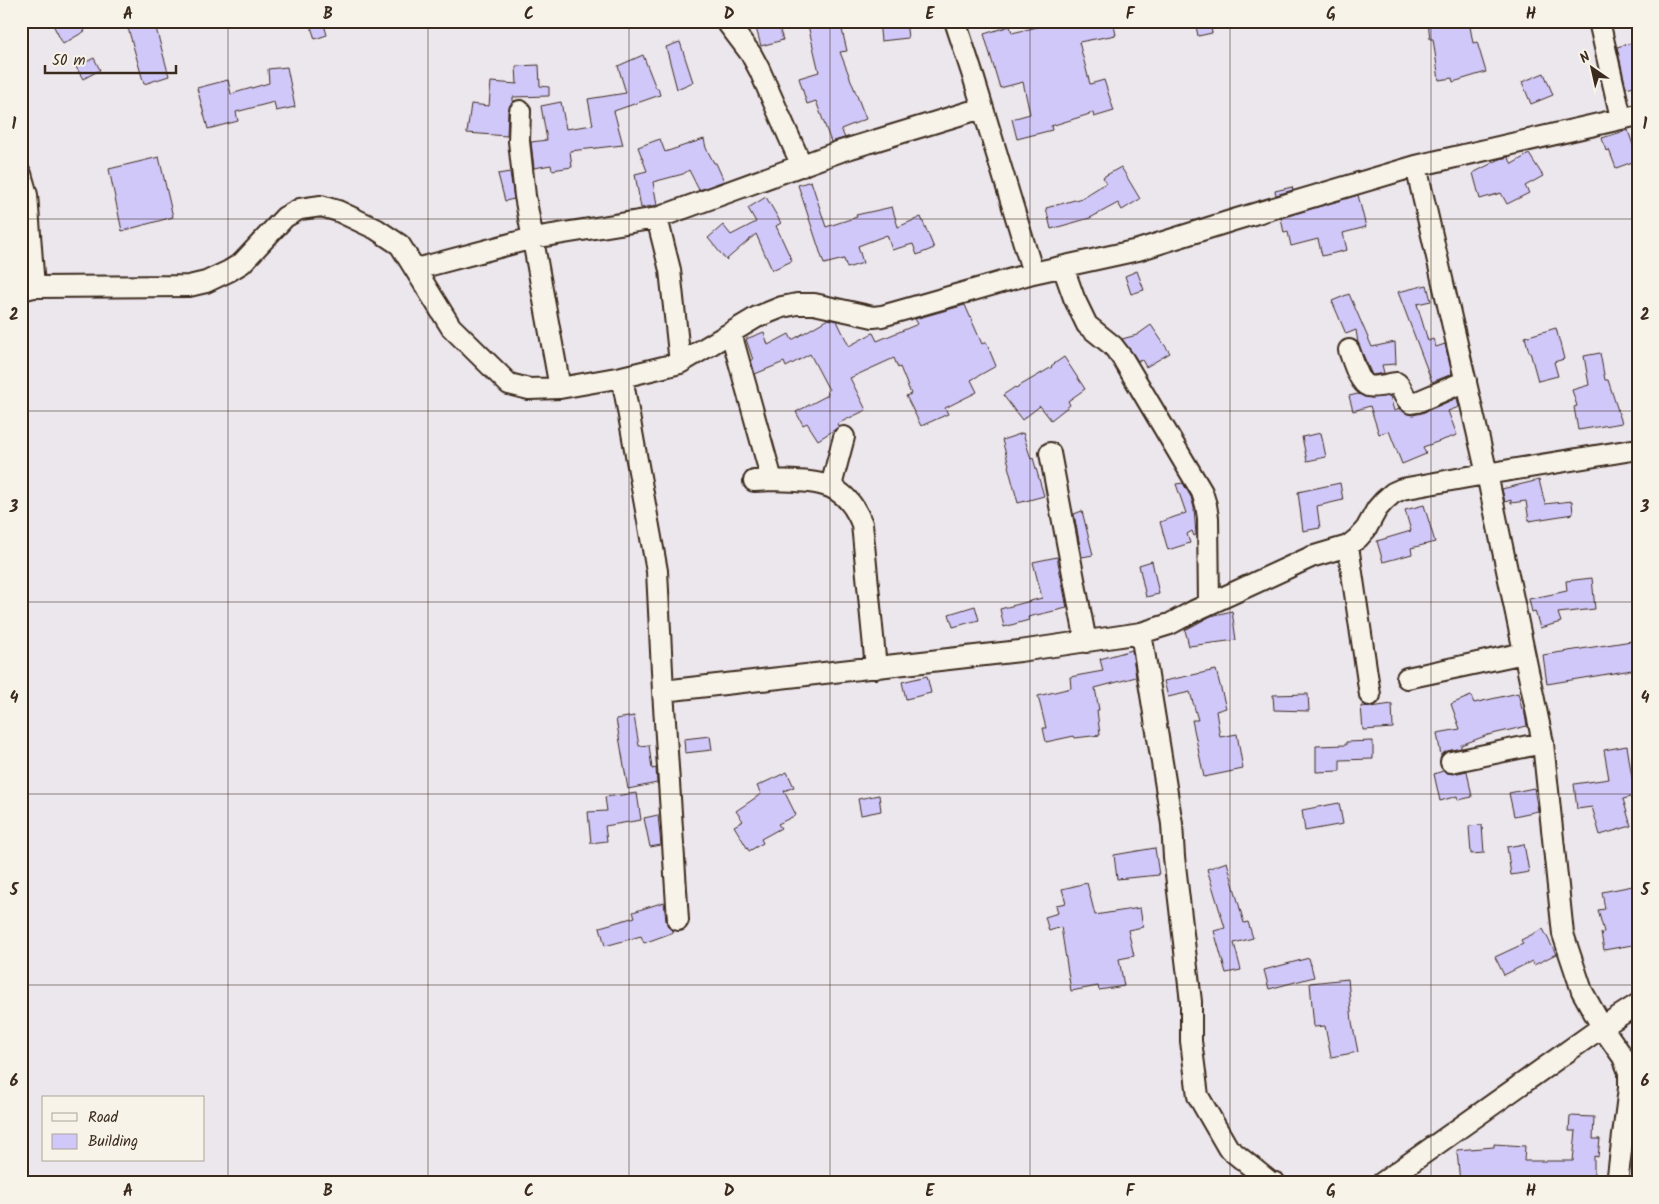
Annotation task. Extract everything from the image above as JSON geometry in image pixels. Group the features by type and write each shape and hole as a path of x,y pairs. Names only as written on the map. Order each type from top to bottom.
{"street":[{"path":"726,21 751,54 759,69 802,166"},
{"path":"955,21 1033,273"},
{"path":"21,174 27,195 28,288 189,286 206,282 242,263 285,217 300,209 321,206 376,229 400,246 451,327 509,384 529,389 560,388 622,377 680,363 757,317 797,304 814,304 873,317 882,316 1033,273 1138,250 1416,166 1629,116 1599,21"},
{"path":"416,269 532,238 657,218 841,151 982,108"},
{"path":"520,111 520,141 525,196 560,388"},
{"path":"1416,166 1487,474 1543,743 1563,934 1582,991 1602,1028 1623,1057 1629,1072 1629,1159 1616,1183"},
{"path":"657,218 670,270 680,363"},
{"path":"1062,267 1082,317 1087,325 1113,346 1124,359 1202,492 1208,518 1209,604"},
{"path":"731,333 763,481 802,482 831,486 848,498 856,510 862,524 876,668"},
{"path":"1349,350 1364,383 1372,386 1397,383 1405,399 1411,403 1466,381"},
{"path":"622,377 657,571 678,920"},
{"path":"831,486 844,437"},
{"path":"663,691 876,668 1086,642 1141,633 1170,624 1311,557 1348,546 1366,529 1377,509 1393,493 1402,489 1638,450"},
{"path":"1050,453 1086,642"},
{"path":"1348,546 1370,695"},
{"path":"1141,633 1172,824 1174,857 1191,1002 1191,1041 1198,1096 1228,1148 1269,1181 1275,1183"},
{"path":"1407,678 1524,653"},
{"path":"1451,762 1543,743"},
{"path":"1382,1183 1638,1004"}],"building":[{"path":"51,21 80,21 85,31 63,44"},
{"path":"126,21 154,21 169,76 144,84"},
{"path":"309,21 323,21 327,35 315,39"},
{"path":"754,21 777,21 783,40 761,46"},
{"path":"807,21 840,21 847,51 840,52 866,119 841,129 845,138 831,142 816,101 807,104 799,78 819,72"},
{"path":"879,21 906,21 908,38 881,41"},
{"path":"1063,21 1113,21 1116,35 1079,42 1090,84 1104,80 1114,111 1094,117 1093,113 1051,126 1052,130 1017,139 1012,119 1030,114 1023,82 1000,88 984,34 1010,26 1012,33"},
{"path":"1195,21 1210,21 1212,33 1198,36"},
{"path":"1428,21 1469,21 1473,43 1477,42 1486,72 1453,82 1452,78 1439,80 1433,39 1430,39"},
{"path":"1638,41 1638,85 1626,88 1617,47"},
{"path":"680,42 693,82 677,89 666,47"},
{"path":"643,55 660,95 614,111 623,145 570,151 572,167 552,170 551,165 534,168 531,142 547,140 541,106 561,102 566,129 593,125 588,99 626,93 618,66"},
{"path":"94,58 100,70 83,79 76,67"},
{"path":"539,65 540,86 549,87 549,96 513,97 513,102 508,111 507,136 467,133 471,104 489,106 491,82 517,84 516,66"},
{"path":"287,67 295,107 276,111 274,102 236,112 238,121 208,129 197,88 228,80 231,94 269,83 268,69"},
{"path":"1544,73 1553,95 1531,104 1522,82"},
{"path":"1628,130 1638,160 1616,168 1609,150 1606,151 1602,138"},
{"path":"660,139 665,152 704,139 706,148 714,163 716,163 724,181 699,190 689,170 683,174 653,182 657,205 641,208 635,174 647,171 638,147"},
{"path":"1529,154 1543,176 1525,186 1529,193 1507,204 1501,193 1480,199 1473,173 1500,159 1508,157 1512,164"},
{"path":"159,157 173,217 122,231 109,169"},
{"path":"1121,167 1140,199 1122,210 1118,203 1090,218 1051,229 1046,208 1082,198 1106,183 1103,177"},
{"path":"510,172 514,199 505,201 498,174"},
{"path":"811,181 826,227 857,217 856,215 892,207 898,227 921,217 934,248 917,255 913,244 892,250 887,235 858,246 863,263 847,268 844,259 824,264 798,185"},
{"path":"1292,187 1293,190 1276,195 1275,191"},
{"path":"1358,195 1366,227 1343,233 1347,250 1322,256 1318,239 1291,246 1288,232 1284,233 1281,218"},
{"path":"766,197 781,223 776,226 792,261 772,270 756,234 726,260 708,238 723,225 731,235 756,222 748,208"},
{"path":"1137,271 1144,290 1131,294 1125,276"},
{"path":"1427,285 1431,301 1417,304 1428,341 1433,339 1436,347 1445,344 1452,374 1432,382 1398,292"},
{"path":"1349,294 1372,347 1395,342 1396,364 1382,365 1384,373 1372,375 1358,343 1356,330 1346,334 1332,301"},
{"path":"965,305 982,344 986,342 996,366 971,380 977,392 945,408 948,414 921,426 906,396 911,394 900,367 898,368 894,358 850,378 866,410 837,424 839,427 818,440 807,423 803,425 796,412 828,395 827,391 829,390 810,354 786,367 784,362 755,374 751,360 753,360 746,339 764,332 768,345 789,334 792,340 828,319 837,321 849,346 873,333 877,341 918,324 915,319"},
{"path":"1151,325 1170,353 1146,367 1142,360 1138,361 1122,339 1137,335"},
{"path":"1556,328 1564,359 1554,362 1558,376 1538,381 1525,337"},
{"path":"1600,353 1605,380 1608,380 1622,423 1578,430 1574,407 1577,406 1572,390 1589,385 1584,356"},
{"path":"1064,357 1085,389 1068,401 1070,405 1051,420 1040,406 1022,420 1003,395 1052,367"},
{"path":"1358,394 1371,398 1390,396 1394,411 1400,409 1413,415 1457,398 1459,407 1448,411 1457,435 1423,447 1426,454 1402,464 1389,431 1379,434 1370,406 1353,411 1349,396"},
{"path":"1023,433 1031,459 1033,458 1044,496 1018,503 1002,440"},
{"path":"1321,433 1326,457 1307,461 1302,437"},
{"path":"1539,480 1545,504 1572,501 1573,514 1529,521 1526,501 1511,503 1511,500 1505,502 1502,489"},
{"path":"1183,483 1191,497 1194,508 1196,535 1194,536 1192,531 1187,534 1190,543 1168,550 1160,522 1186,513 1176,484"},
{"path":"1340,483 1343,500 1317,506 1320,528 1303,531 1298,492"},
{"path":"1424,505 1435,542 1411,548 1412,554 1383,562 1377,541 1411,531 1405,510"},
{"path":"1082,511 1093,555 1082,557 1074,514"},
{"path":"1057,557 1067,608 1028,617 1029,620 1004,627 1000,609 1042,598 1033,562"},
{"path":"1152,561 1159,594 1146,597 1139,565"},
{"path":"1592,578 1595,609 1558,613 1561,622 1540,628 1535,611 1532,612 1529,599 1567,591 1566,581"},
{"path":"975,606 979,620 953,627 949,614"},
{"path":"1232,611 1236,640 1189,646 1185,630 1211,616"},
{"path":"1638,640 1638,669 1547,684 1543,655"},
{"path":"1132,650 1136,677 1095,688 1099,710 1097,710 1100,735 1075,738 1074,736 1046,742 1043,728 1046,728 1038,696 1071,688 1070,677 1103,671 1100,659"},
{"path":"1216,670 1226,708 1216,711 1220,737 1237,734 1243,769 1204,777 1192,720 1198,720 1190,692 1168,697 1164,681"},
{"path":"927,676 931,693 906,699 902,682"},
{"path":"1518,693 1522,709 1524,709 1527,726 1488,735 1461,745 1461,748 1448,751 1441,756 1437,733 1460,729 1451,704 1471,696 1474,703"},
{"path":"1308,694 1309,711 1274,710 1273,695"},
{"path":"1392,704 1393,728 1363,730 1361,706 1371,707"},
{"path":"634,716 639,746 649,745 652,769 656,768 657,783 628,789 616,719"},
{"path":"710,736 712,750 685,753 684,739"},
{"path":"1373,741 1373,759 1340,760 1340,771 1316,772 1316,746 1346,745 1346,742"},
{"path":"1627,746 1635,796 1623,799 1631,826 1600,835 1592,807 1577,809 1574,784 1609,779 1604,750"},
{"path":"1443,771 1453,774 1467,771 1472,797 1458,800 1457,796 1440,801 1434,774"},
{"path":"787,772 794,787 784,791 796,815 778,824 781,828 761,839 763,843 749,851 734,826 743,821 736,811 761,794 757,786"},
{"path":"1534,788 1538,811 1514,816 1509,793"},
{"path":"637,793 641,820 605,826 607,841 591,843 588,812 607,811 605,797"},
{"path":"879,795 881,811 861,815 858,799"},
{"path":"1339,803 1343,824 1305,831 1302,810"},
{"path":"658,815 661,845 650,847 644,818"},
{"path":"1482,825 1484,853 1471,854 1469,826"},
{"path":"1524,844 1529,872 1511,875 1507,847"},
{"path":"1155,848 1159,875 1117,879 1114,855"},
{"path":"1227,862 1244,923 1248,922 1253,938 1234,943 1241,970 1226,973 1214,931 1225,928 1207,869"},
{"path":"1087,883 1095,915 1140,908 1143,927 1128,930 1134,956 1119,959 1124,986 1099,990 1098,986 1071,991 1061,927 1049,931 1045,917 1058,913 1056,905 1066,903 1062,889"},
{"path":"1638,885 1638,944 1604,950 1601,933 1604,932 1598,910 1605,909 1602,892"},
{"path":"664,902 668,927 674,932 644,943 641,936 605,946 600,927 635,917 633,912"},
{"path":"1543,929 1556,954 1534,965 1532,961 1504,975 1495,957 1523,944 1521,940"},
{"path":"1309,958 1314,977 1269,989 1264,970"},
{"path":"1348,979 1352,1022 1358,1052 1331,1057 1325,1026 1314,1027 1310,983"},
{"path":"1570,1116 1594,1117 1593,1139 1600,1139 1598,1157 1594,1156 1594,1178 1527,1177 1527,1183 1460,1183 1457,1150 1494,1147 1494,1144 1525,1146 1524,1161 1573,1161 1576,1131 1569,1131"}]}
